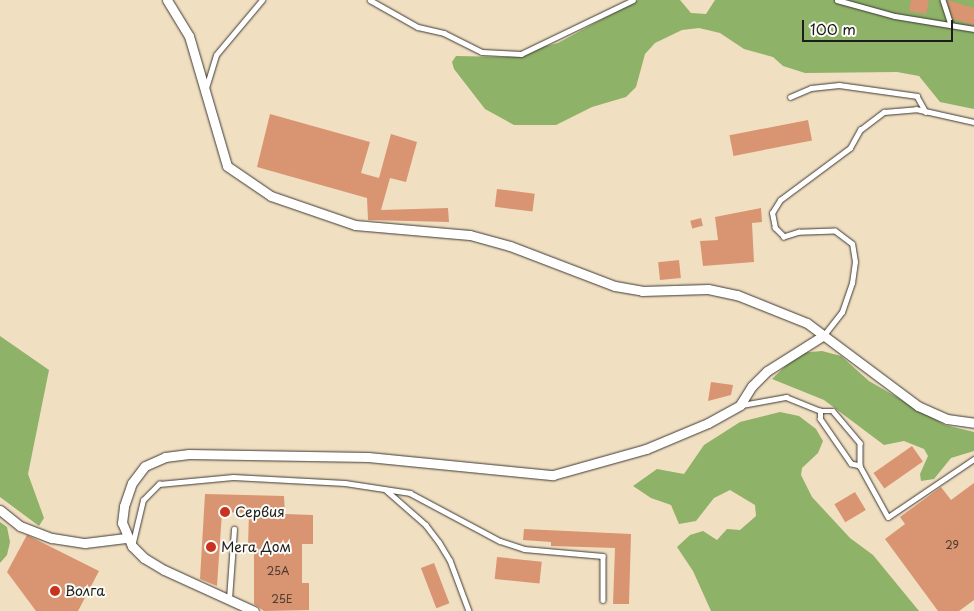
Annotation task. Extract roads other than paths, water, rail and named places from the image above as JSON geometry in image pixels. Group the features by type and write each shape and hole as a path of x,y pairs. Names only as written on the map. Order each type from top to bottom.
{"street":[{"path":"167,0 189,36 227,166 271,196 355,225 470,235 510,246 615,286 642,290 708,289 737,295 790,316 824,335 918,406 948,419 974,423"},
{"path":"254,611 164,570 144,558 132,546 126,538 122,523 132,483 145,466 165,457 189,454 368,457 553,475 646,449 708,423 740,405 752,386 767,371 824,335"},
{"path":"0,510 20,526 52,538 85,543 126,538"}],"lane":[{"path":"205,90 216,55 262,0"},
{"path":"370,0 418,27 444,33 482,52 521,54 633,0"},
{"path":"838,0 895,16 974,29"},
{"path":"943,0 951,25"},
{"path":"790,97 811,88 839,85 917,96 926,112"},
{"path":"824,335 842,312 852,283 855,262 852,244 835,231 799,232 784,236 774,228 772,213 780,200 850,148 860,130 884,112 916,109 974,122"},
{"path":"740,405 786,397 820,411 832,411 860,442 860,466 888,517 974,459"},
{"path":"820,411 820,419 851,464 860,466"},
{"path":"132,546 143,500 159,484 234,477 345,483 410,493 500,541 524,549 603,556 603,600"},
{"path":"385,489 426,525 438,542 450,560 469,611"},
{"path":"229,599 234,529"}],"place":[{"name":"Сервия","path":"225,512"},
{"name":"Мега Дом","path":"211,547"},
{"name":"Волга","path":"55,591"}]}
